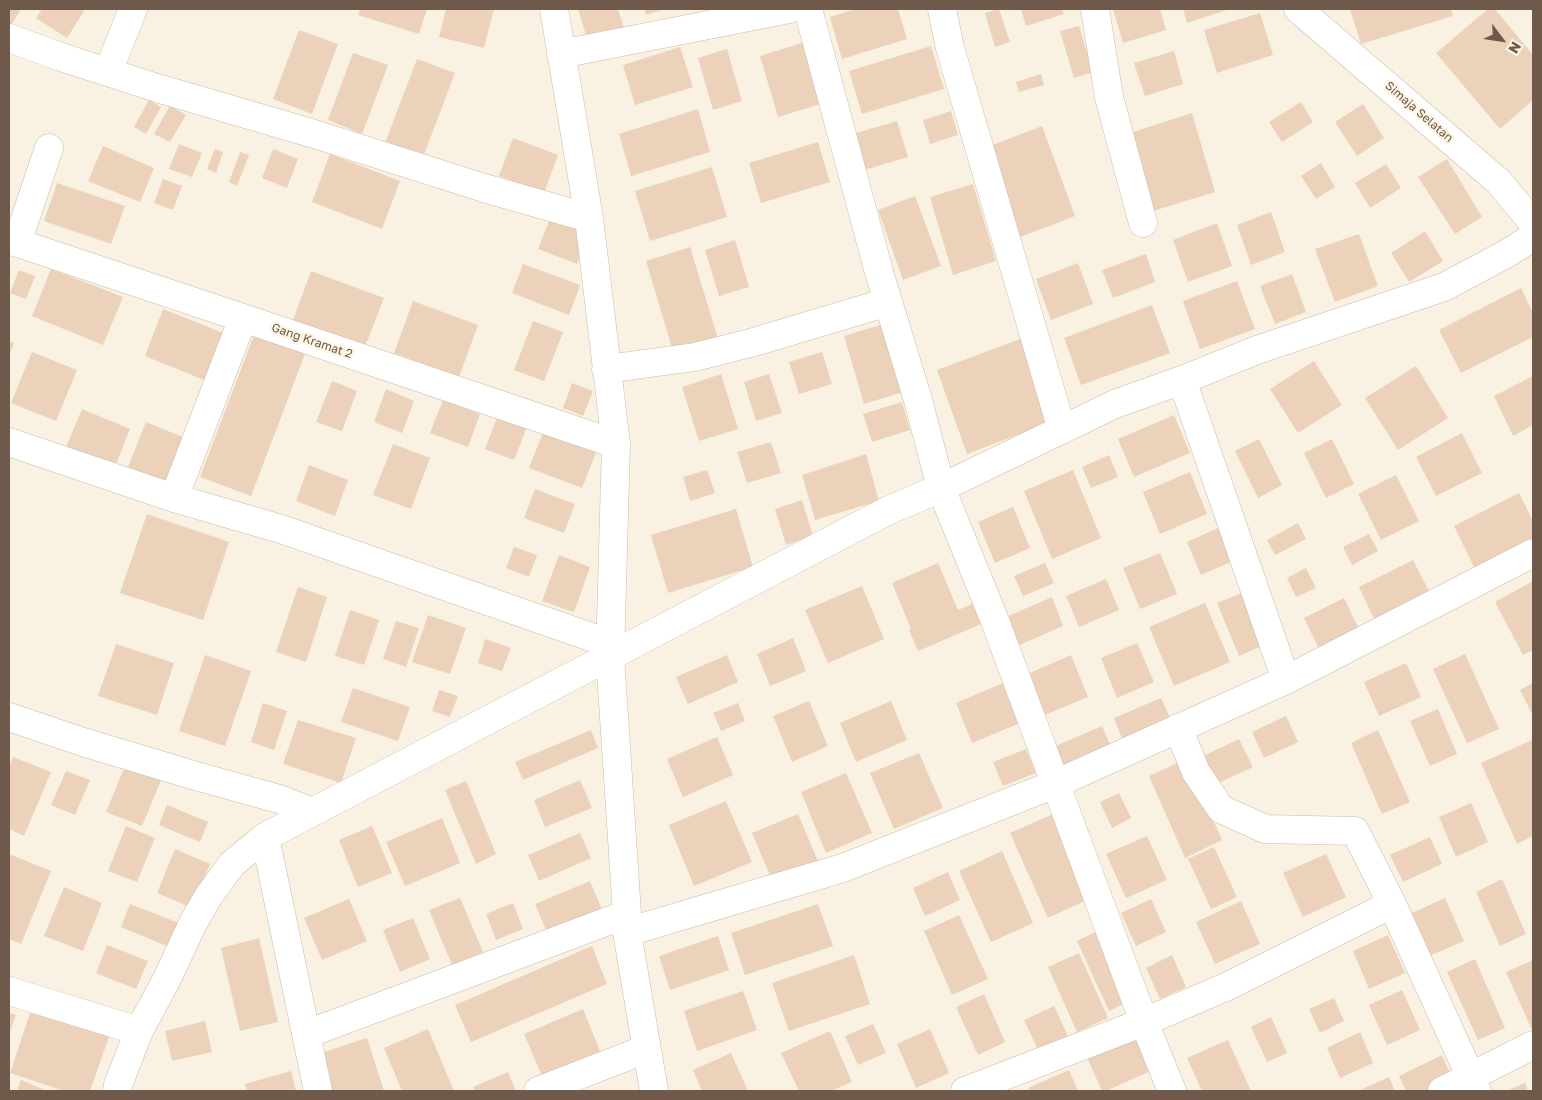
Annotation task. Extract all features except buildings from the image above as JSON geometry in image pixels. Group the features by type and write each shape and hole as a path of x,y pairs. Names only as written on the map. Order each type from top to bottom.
{"street":[{"path":"108,72 133,9"},
{"path":"554,9 589,218 616,444 610,650 627,923 654,1091"},
{"path":"562,54 789,9"},
{"path":"808,9 848,159 918,400 941,488 995,621 1144,1022 1172,1091"},
{"path":"942,9 950,48 1062,430"},
{"path":"1095,9 1109,97 1143,223"},
{"name":"Simaja Selatan","path":"1298,9 1500,182 1533,223"},
{"path":"9,38 108,72 311,133 484,188 589,218"},
{"path":"13,242 50,148"},
{"path":"117,1091 139,1031 208,897 232,864 265,837 610,650 887,511 941,488 1115,404 1257,350 1444,287 1506,254 1533,237"},
{"name":"Gang Kramat 2","path":"13,242 616,444"},
{"path":"606,369 695,357 754,342 888,302"},
{"path":"174,498 243,318"},
{"path":"1182,380 1286,680"},
{"path":"9,442 174,498 280,529 610,650"},
{"path":"307,1034 627,923 843,868 1055,784 1286,680 1533,553"},
{"path":"9,717 121,754 279,799 313,812"},
{"path":"1178,728 1196,772 1221,809 1265,829 1355,831 1392,904 1475,1084"},
{"path":"265,837 318,1091"},
{"path":"965,1091 1144,1022 1228,986 1392,904"},
{"path":"9,991 139,1031"},
{"path":"1442,1091 1475,1084 1533,1046"},
{"path":"538,1091 646,1049"}]}
